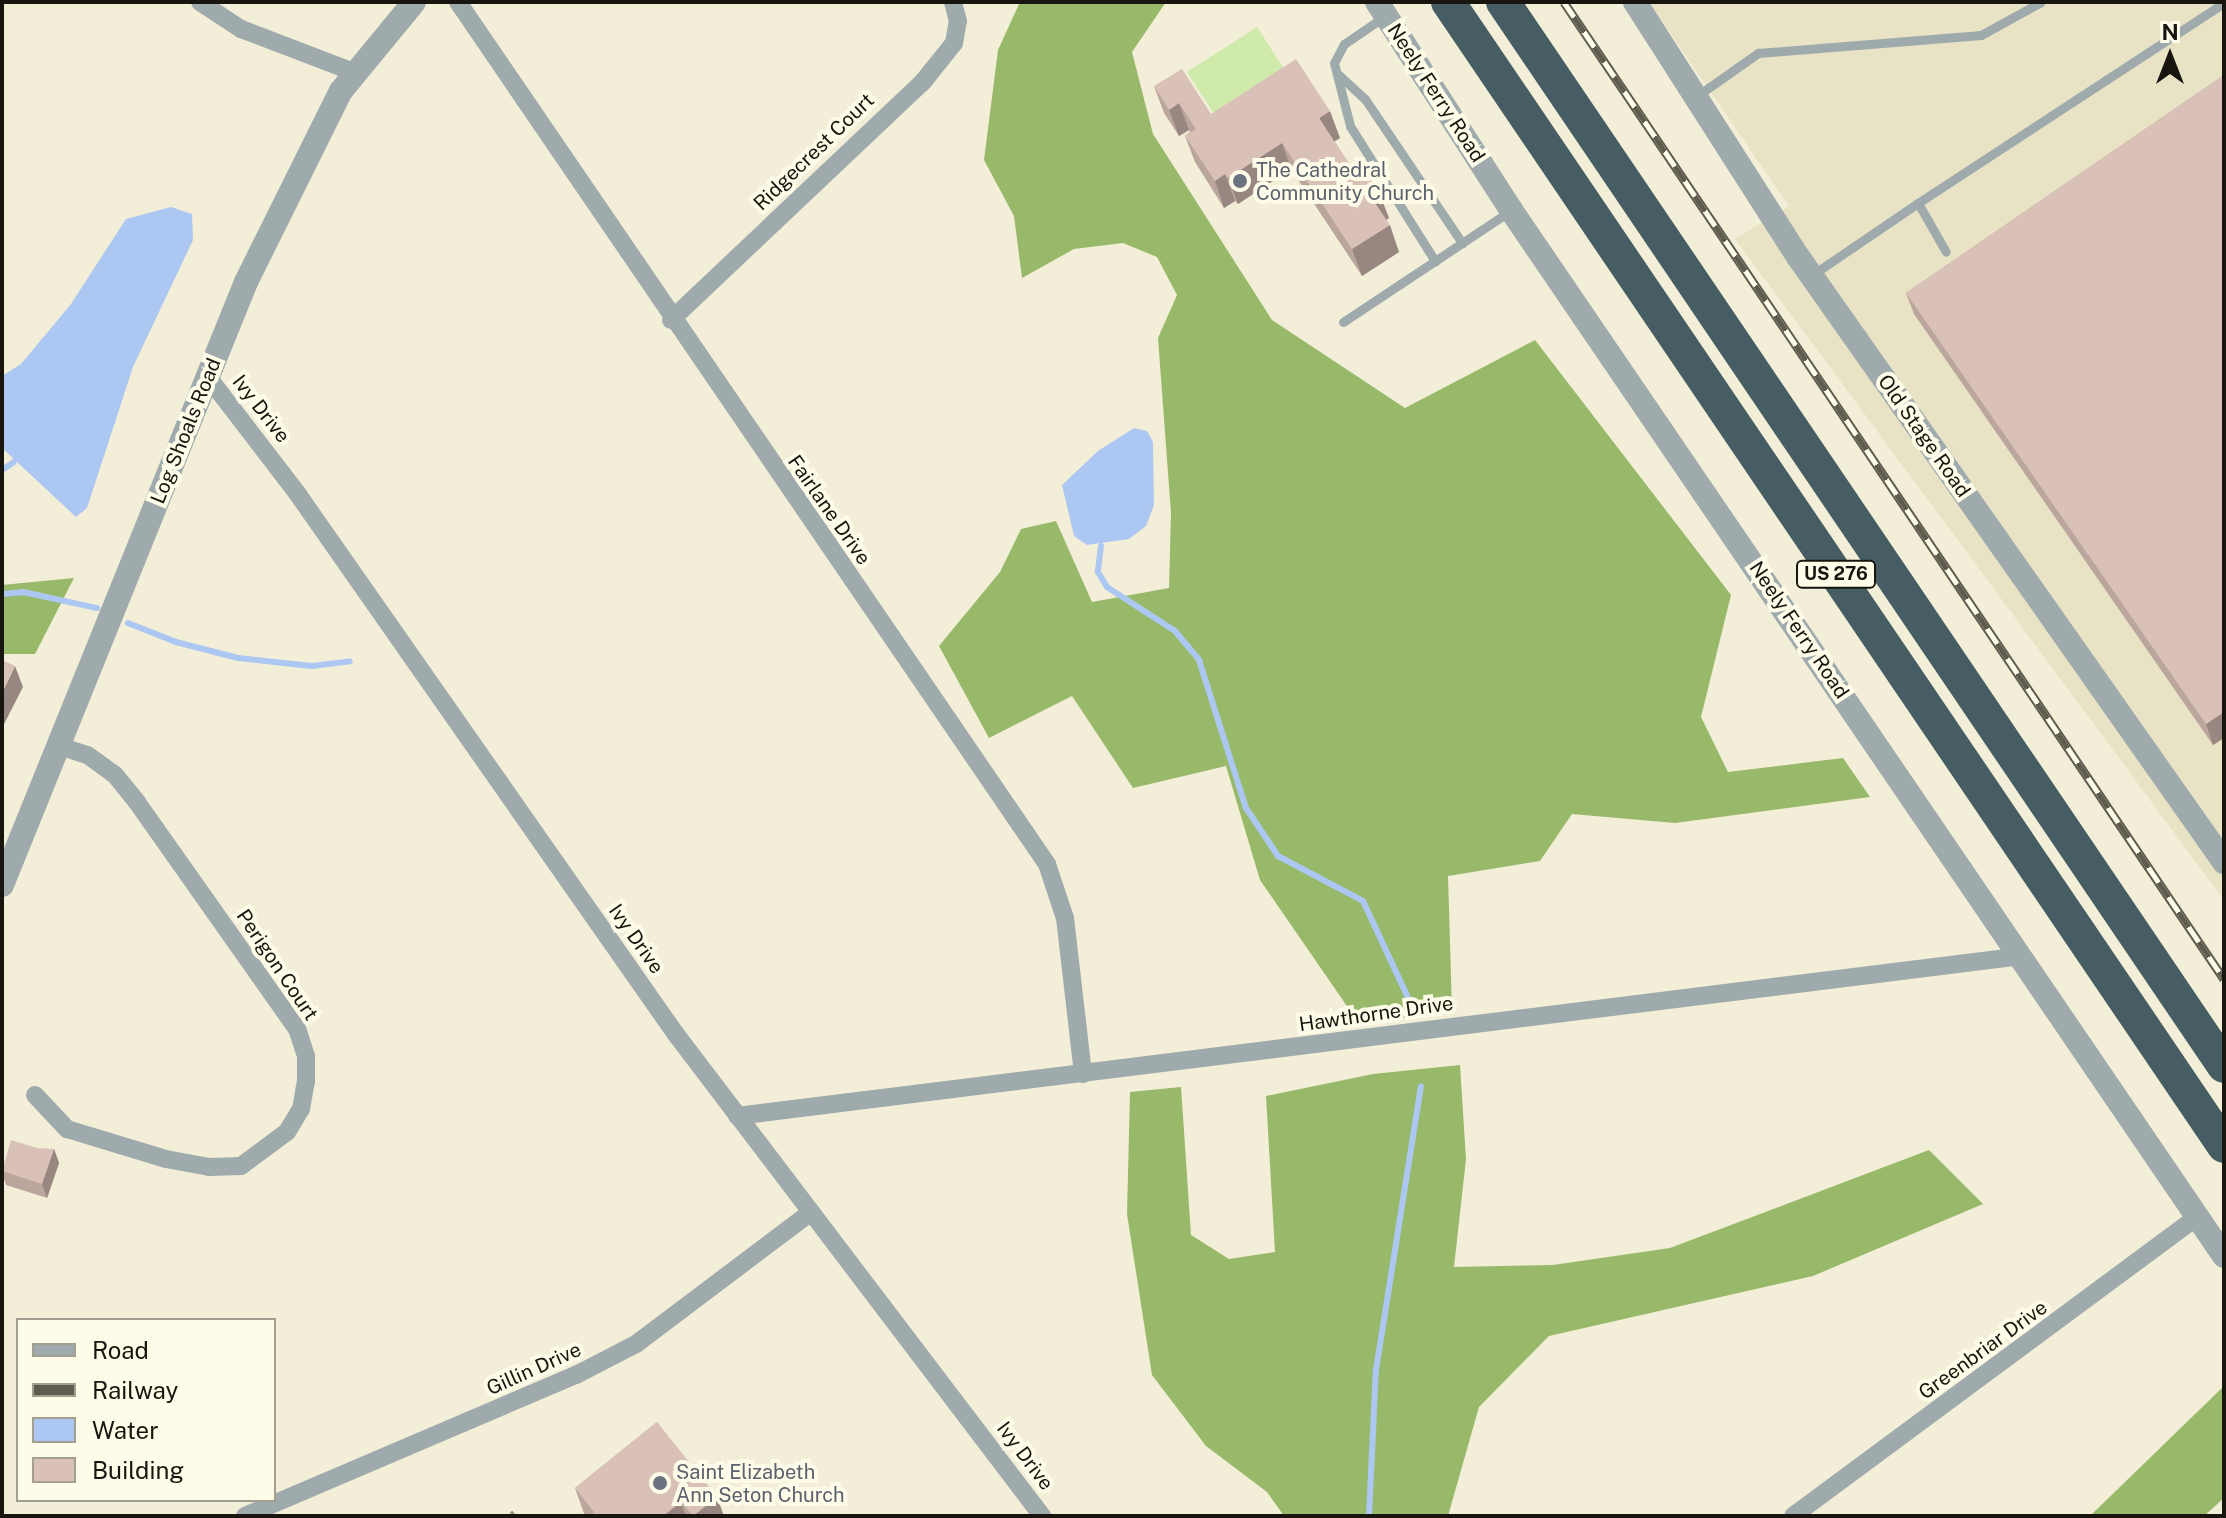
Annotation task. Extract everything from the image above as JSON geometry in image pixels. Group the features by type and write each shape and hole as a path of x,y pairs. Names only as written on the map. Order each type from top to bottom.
{"highway":[{"name":"US 276","path":"1448,2 2224,1146"},
{"name":"US 276","path":"1503,2 2224,1066"}],"street":[{"path":"200,2 241,29 356,73"},
{"name":"Log Shoals Road","path":"2,885 208,377 293,182 356,73 414,2"},
{"name":"Fairlane Drive","path":"458,2 671,320 1047,864 1065,918 1083,1074"},
{"name":"Old Stage Road","path":"1635,2 1694,98 1812,275 2223,858"},
{"name":"Ridgecrest Court","path":"671,320 922,83 954,43 958,5"},
{"name":"Neely Ferry Road","path":"1382,9 1511,210 2224,1256"},
{"name":"Ivy Drive","path":"208,377 297,493 737,1116 1042,1516"},
{"name":"Perigon Court","path":"35,1095 67,1129 166,1159 230,1166 266,1152 287,1132 301,1109 306,1082 306,1056 297,1029 137,802 115,775 87,755 60,746"},
{"name":"Hawthorne Drive","path":"737,1116 2021,956"},
{"name":"Gillin Drive","path":"245,1516 576,1375 636,1344 811,1212"},
{"name":"Greenbriar Drive","path":"1793,1516 2197,1217"}],"lane":[{"path":"1694,98 1758,53 1981,35 2041,2"},
{"path":"1812,275 2224,3"},
{"path":"1382,9 1334,55 1350,126 1435,261"},
{"path":"1339,75 1365,99 1462,243"},
{"path":"1918,203 1946,252"},
{"path":"1343,322 1511,210"}],"path":[{"path":"511,1511 515,1516"}],"shaded area":[{"path":"1649,2 2224,2 2224,900 1735,239 1789,206"}],"green space":[{"path":"1020,2 1166,2 1132,52 1153,134 1272,320 1405,408 1535,340 1731,595 1701,717 1728,772 1843,758 1870,797 1675,823 1572,814 1540,861 1448,876 1452,1010 1360,1025 1260,880 1226,766 1133,788 1072,696 989,738 939,646 1000,572 1021,529 1056,521 1092,602 1169,588 1171,513 1158,338 1177,295 1157,257 1123,243 1074,249 1022,278 1014,216 984,160 998,50"},
{"path":"1257,27 1286,72 1216,117 1187,72"},
{"path":"74,578 35,654 2,654 2,585"},
{"path":"1460,1065 1466,1159 1454,1267 1553,1265 1670,1248 1929,1150 1983,1204 1813,1276 1549,1336 1479,1407 1448,1516 1284,1516 1267,1492 1206,1446 1152,1375 1127,1214 1130,1092 1181,1087 1191,1235 1229,1259 1275,1252 1266,1096 1373,1074"},
{"path":"2224,1386 2224,1498 2204,1516 2090,1516"}],"water":[{"path":"171,207 192,214 193,240 133,367 87,508 76,517 2,448 2,376 21,364 71,304 126,219"},
{"path":"1134,428 1147,431 1153,442 1154,505 1146,526 1129,539 1087,545 1074,536 1062,485 1098,451"}],"building":[{"path":"1296,59 1330,111 1319,118 1354,171 1362,165 1379,192 1371,197 1390,225 1352,249 1282,143 1228,178 1225,174 1215,181 1185,136 1196,129 1179,103 1169,110 1154,86 1182,69 1211,114"},
{"path":"2224,75 2224,712 2206,724 1906,293"},
{"path":"2,660 15,666 2,693"},
{"path":"11,1140 37,1148 54,1149 42,1184 2,1171"},
{"path":"657,1422 717,1497 693,1516 681,1502 663,1516 589,1516 594,1512 575,1488"}],"waterway":[{"path":"2,470 14,462"},
{"path":"1101,546 1098,572 1107,587 1175,631 1199,660 1246,808 1278,856 1363,901 1413,1008"},
{"path":"2,594 23,592 97,608"},
{"path":"128,623 176,642 238,658 312,666 350,661"},
{"path":"1369,1516 1376,1370 1421,1087"}],"railway":[{"path":"1564,2 2224,979"}],"place":[{"name":"The Cathedral Community Church","path":"1240,181"},
{"name":"Saint Elizabeth Ann Seton Church","path":"660,1483"}]}
